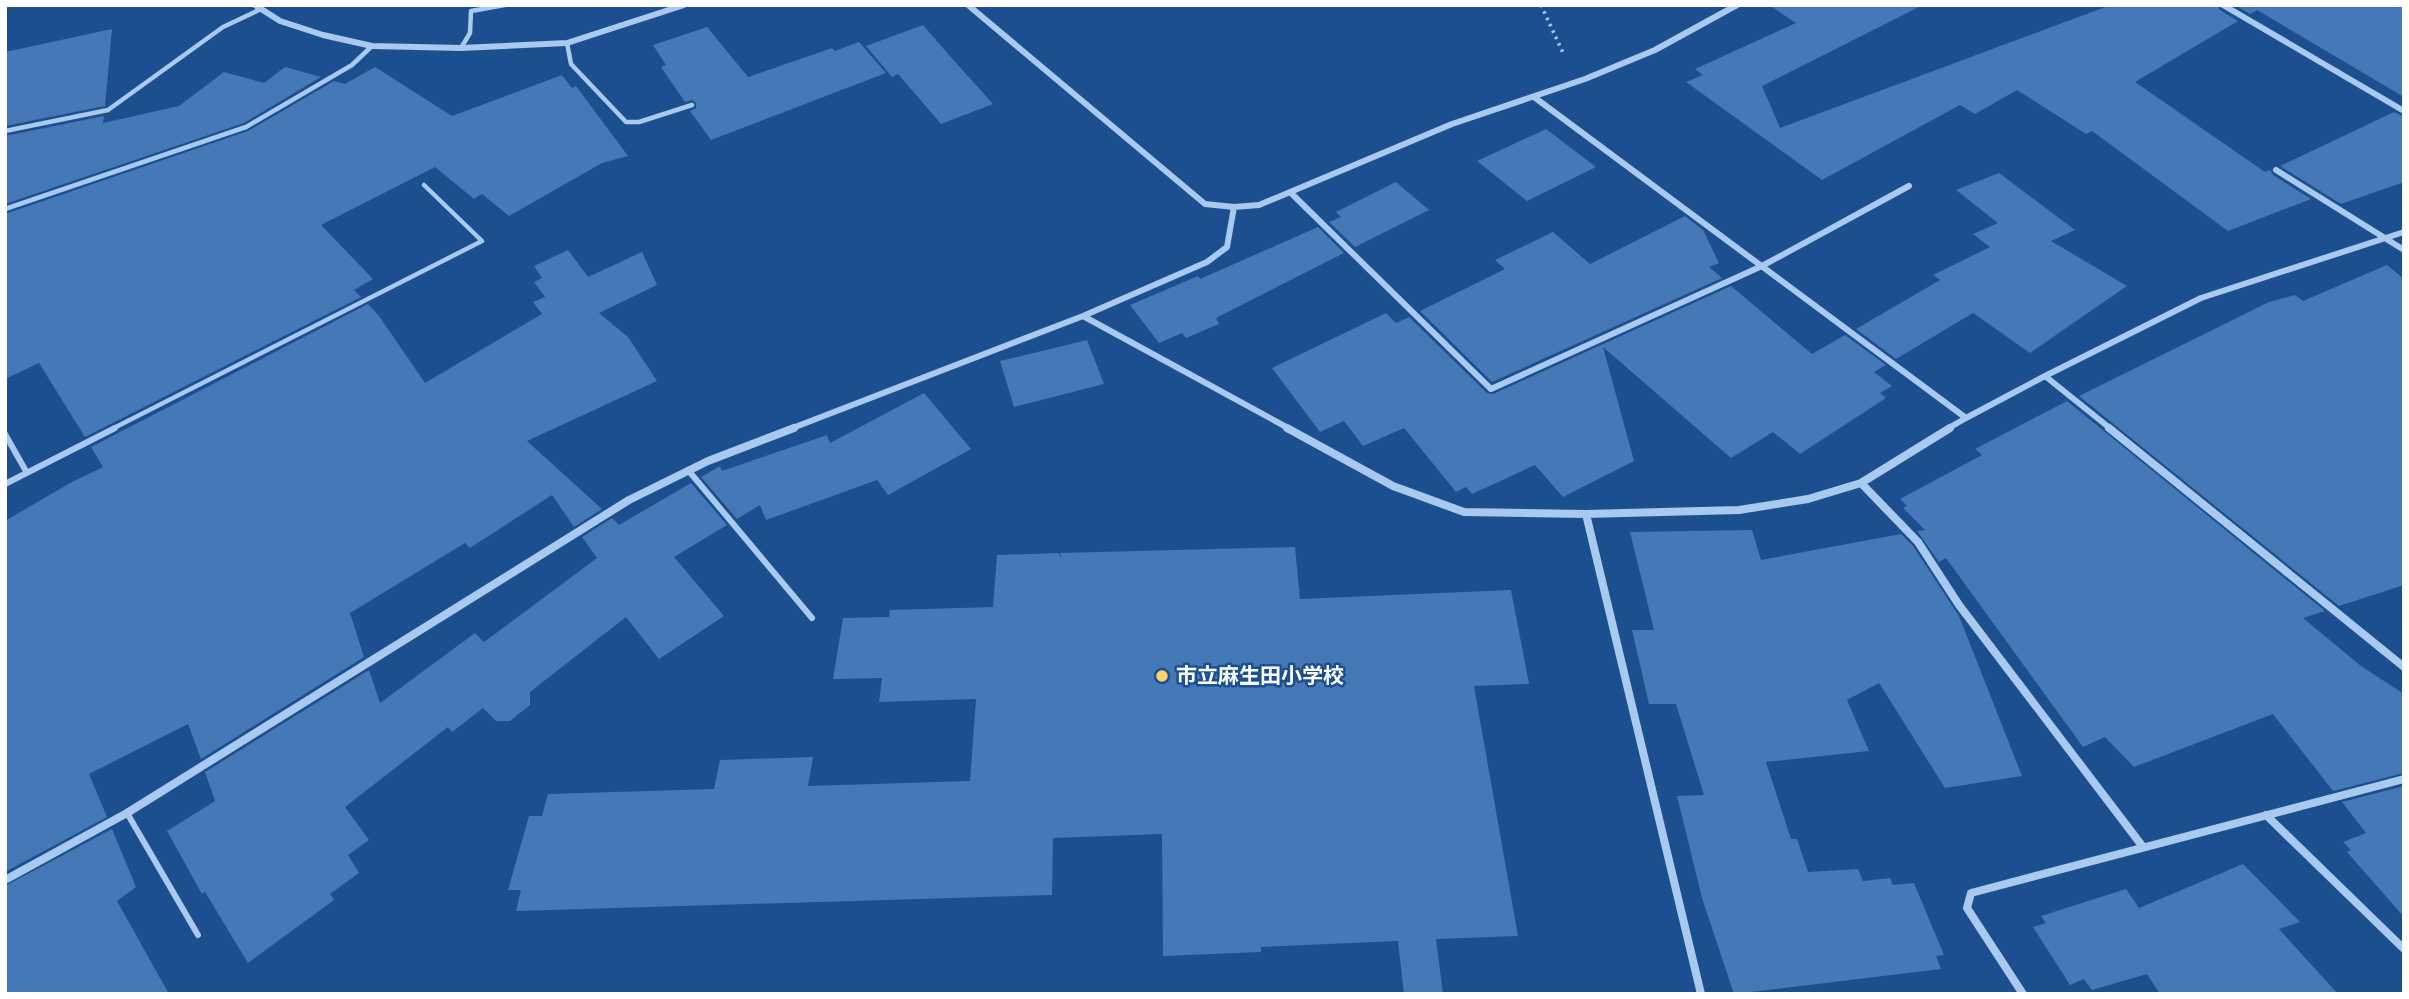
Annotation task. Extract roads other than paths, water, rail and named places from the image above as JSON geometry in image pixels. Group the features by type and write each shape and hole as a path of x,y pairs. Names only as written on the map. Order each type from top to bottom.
{"street":[{"path":"257,8 280,20 323,35 372,46 461,48 567,43 684,5"},
{"path":"968,5 1205,204 1234,207 1259,205 1291,194 1452,124 1585,79 1655,50 1737,5"},
{"path":"2223,5 2404,111"},
{"path":"1534,97 1966,418"},
{"path":"2276,170 2404,250"},
{"path":"1291,194 1491,389 1762,265 1909,186"},
{"path":"5,880 127,813 629,500 708,461 1083,316 1207,262 1227,247 1234,207"},
{"path":"1083,316 1393,486 1464,512 1586,514 1739,510 1808,499 1861,483 1966,418 2201,298 2404,232"},
{"path":"2045,376 2404,667"},
{"path":"1861,483 1918,542 1959,605 2143,847"},
{"path":"1586,514 1701,994"},
{"path":"2023,994 1967,908 1971,893 2404,779"},
{"path":"2266,815 2404,949"}],"lane":[{"path":"461,48 470,33 471,11 505,5"},
{"path":"5,131 108,110 223,27 257,8"},
{"path":"567,43 571,64 626,122 639,122 692,105"},
{"path":"5,209 246,127 352,65 372,46"},
{"path":"5,484 482,241 424,185"},
{"path":"5,434 27,473"},
{"path":"688,470 812,618"},
{"path":"127,813 198,935"}],"place":[{"name":"市立麻生田小学校","path":"1162,676"}]}
